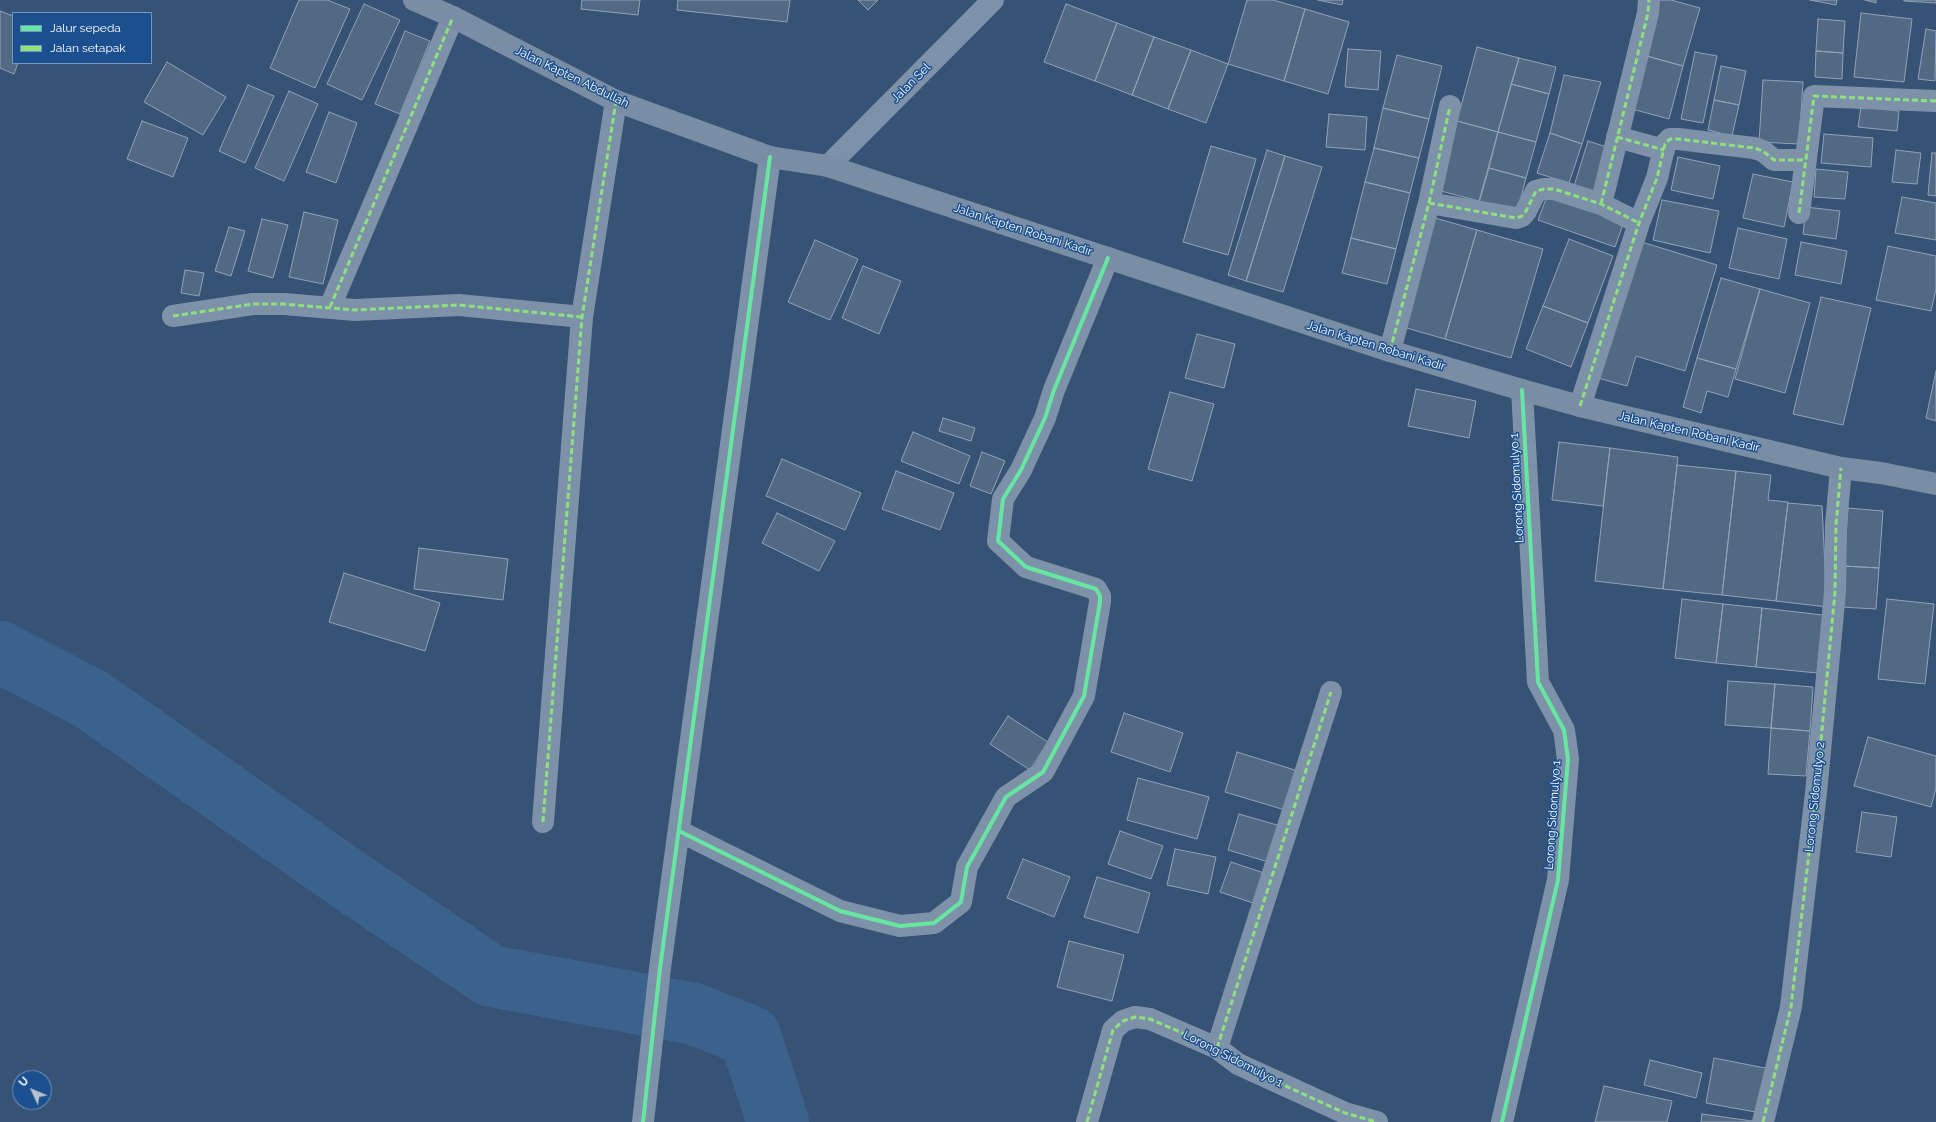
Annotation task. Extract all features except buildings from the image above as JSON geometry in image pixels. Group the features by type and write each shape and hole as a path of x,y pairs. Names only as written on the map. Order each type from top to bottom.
{"main road":[{"name":"Jalan Kapten Abdullah","path":"414,0 453,17 616,101 770,157 828,166"},
{"name":"Jalan Kapten Robani Kadir","path":"828,166 1390,351 1522,390 1580,406 1841,468 1881,473 1936,484"}],"street":[{"name":"Jalan Sel","path":"828,166 993,0"},
{"path":"1601,204 1648,14 1649,0"},
{"path":"330,307 453,17"},
{"path":"1799,213 1814,96 1936,101"},
{"path":"543,822 582,317 616,101"},
{"path":"1390,351 1429,203 1450,106"},
{"path":"1617,137 1664,150"},
{"path":"1580,406 1639,223 1657,178 1665,144 1670,139 1678,139 1754,148 1763,151 1774,160 1805,160"},
{"path":"643,1122 660,968 680,831 770,157"},
{"path":"1429,203 1516,218 1522,216 1526,211 1536,191 1554,189 1601,204 1639,223"},
{"path":"680,831 840,911 900,926 934,923 961,902 967,867 1006,797 1044,772 1084,696 1100,596 1096,590 1026,567 998,541 1003,499 1021,470 1045,418 1054,390 1108,258"},
{"path":"173,316 254,304 284,304 354,310 459,305 582,317"},
{"name":"Lorong Sidomulyo 1","path":"1502,1122 1558,880 1568,759 1564,730 1538,682 1522,390"},
{"name":"Lorong Sidomulyo 2","path":"1763,1122 1791,1007 1816,793 1835,600 1836,524 1841,468"},
{"path":"1217,1048 1331,692"},
{"name":"Lorong Sidomulyo 1","path":"1087,1122 1113,1030 1123,1021 1136,1017 1150,1019 1217,1048 1238,1064 1345,1113 1377,1122"}],"waterway":[{"path":"0,652 89,698 346,878 491,976 694,1014 750,1036 778,1122"}],"marked path":[{"path":"1601,204 1648,13 1649,0"},
{"path":"330,307 453,17"},
{"path":"1799,213 1814,96 1936,101"},
{"path":"543,822 582,317 616,101"},
{"path":"1390,351 1429,203 1450,106"},
{"path":"1617,137 1664,150"},
{"path":"1580,406 1639,223 1657,178 1665,144 1670,139 1678,139 1754,148 1763,151 1774,160 1805,160"},
{"path":"1429,203 1516,218 1522,216 1526,211 1536,191 1554,189 1601,204 1639,223"},
{"path":"173,316 253,304 284,304 355,310 459,305 582,317"},
{"path":"1763,1122 1791,1007 1816,793 1835,592 1836,525 1841,468"},
{"path":"1217,1048 1331,692"},
{"path":"1087,1122 1113,1030 1123,1021 1135,1017 1150,1019 1217,1048 1238,1064 1345,1113 1377,1122"}],"cycle path":[{"path":"643,1122 660,968 770,157"},
{"path":"679,831 840,911 900,926 934,923 961,902 967,867 1006,797 1043,772 1084,696 1100,596 1096,589 1026,567 998,541 1003,499 1021,470 1045,418 1054,390 1108,258"},
{"path":"1502,1122 1558,880 1568,759 1564,730 1538,682 1522,390"}]}
